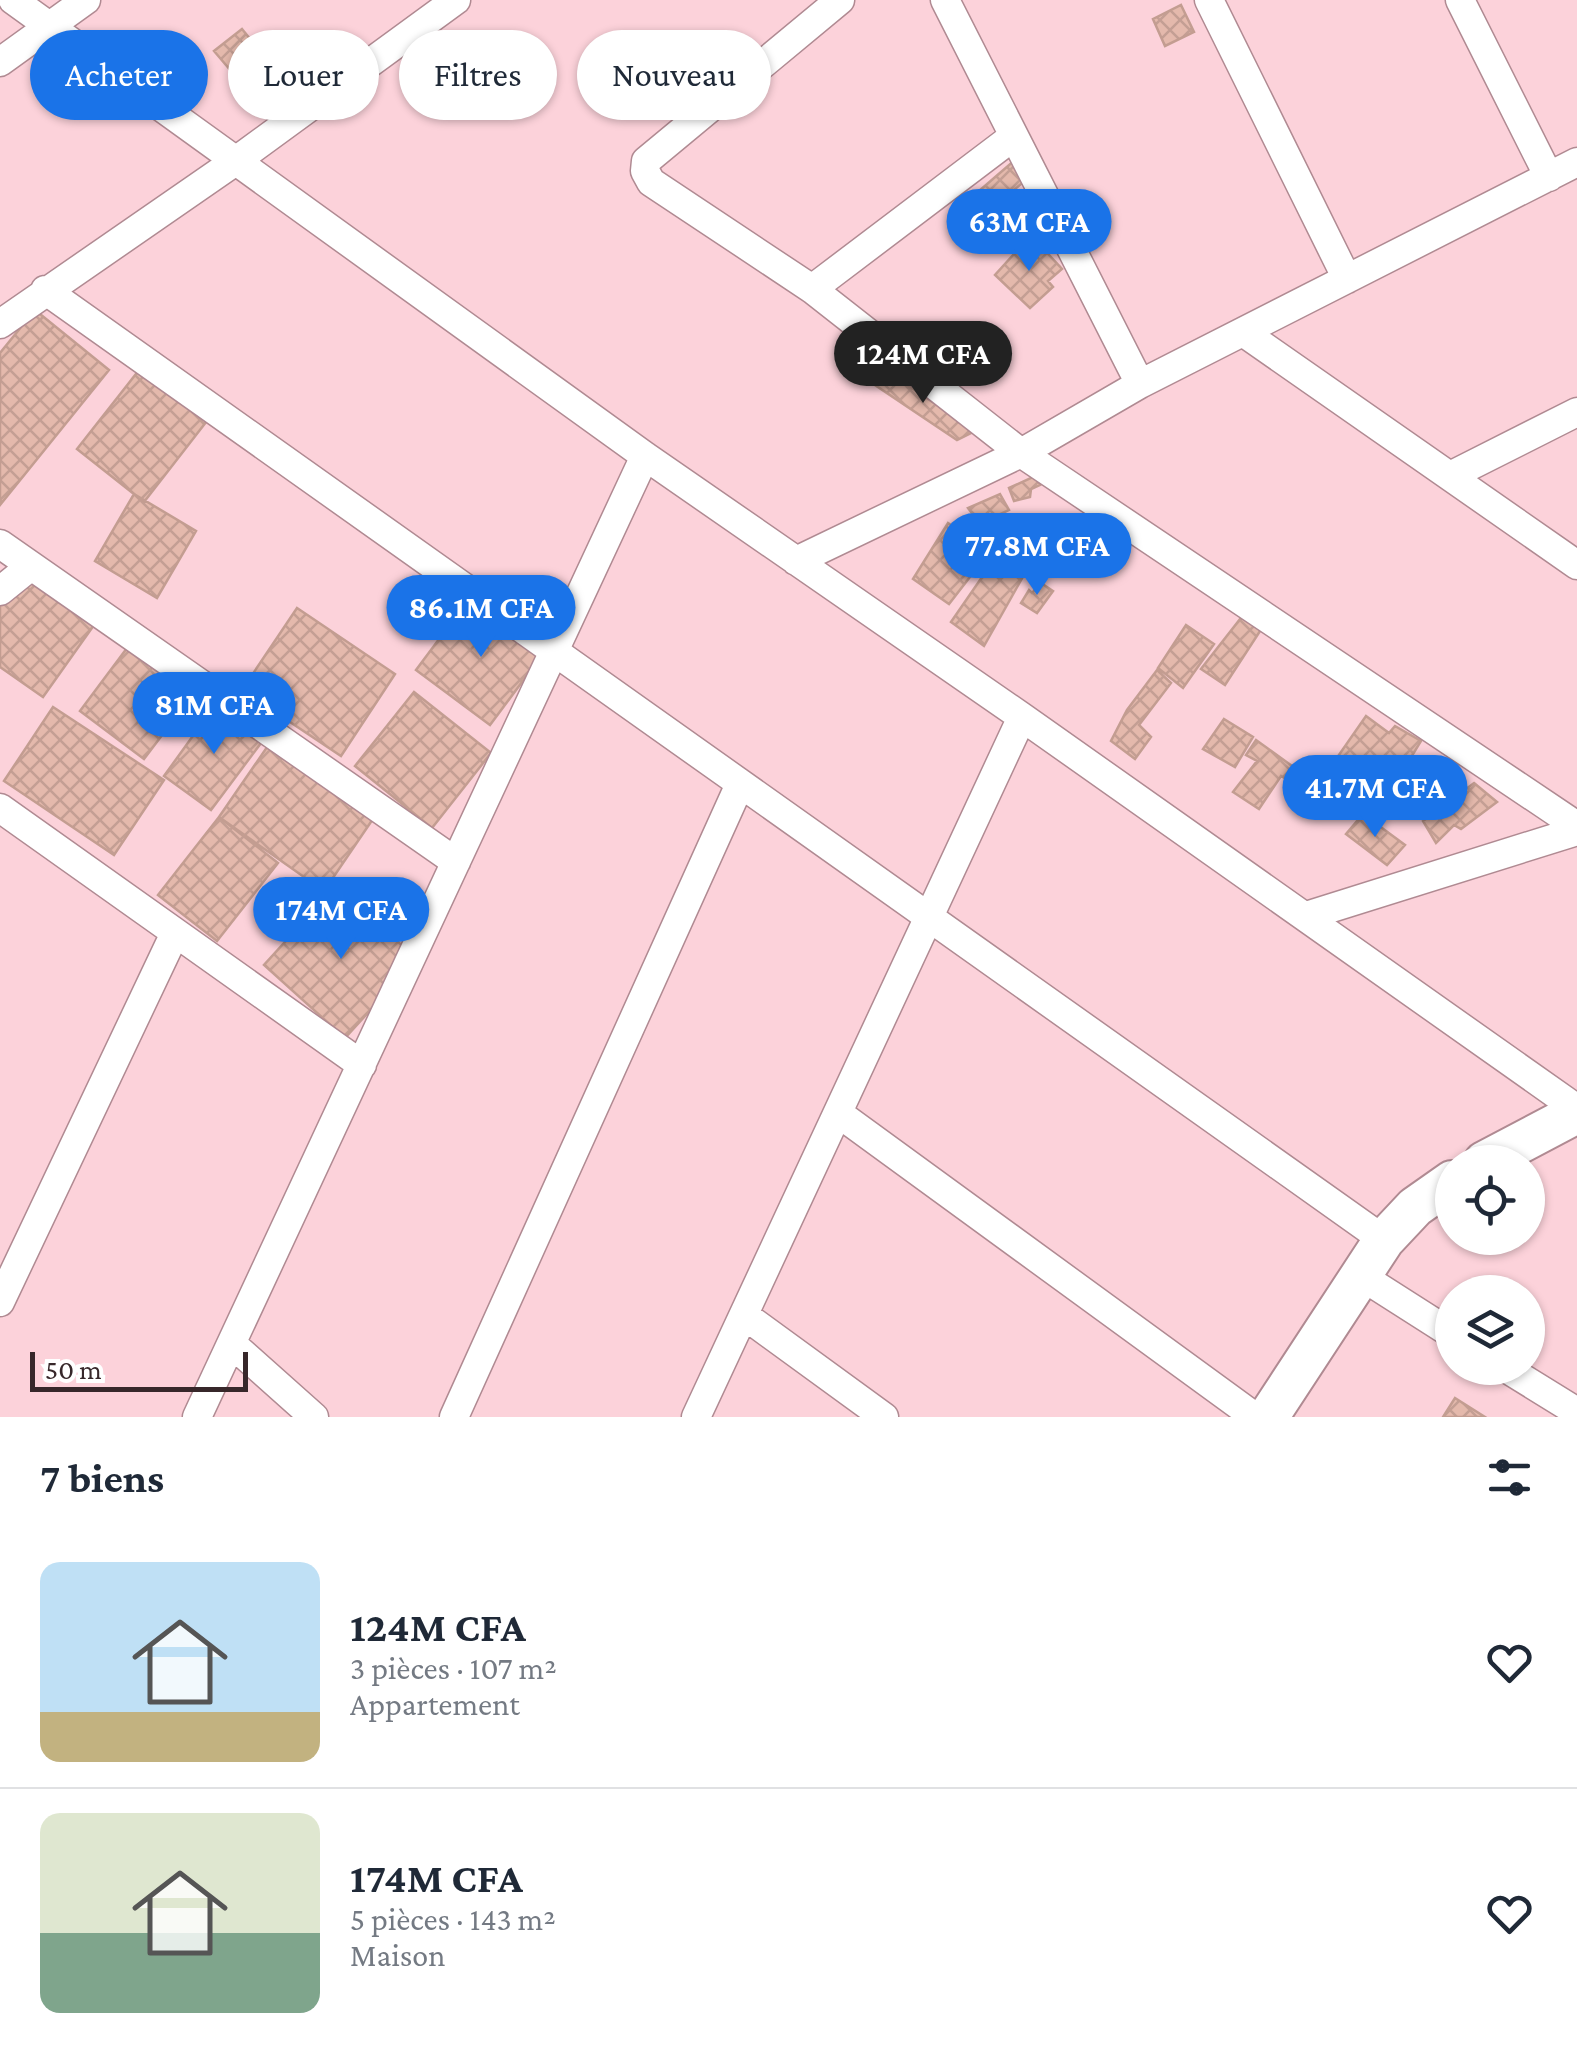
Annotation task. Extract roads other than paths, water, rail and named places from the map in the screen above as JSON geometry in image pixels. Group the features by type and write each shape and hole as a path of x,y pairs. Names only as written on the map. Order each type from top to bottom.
{"main road":[{"path":"1515,1145 1577,1111"},
{"path":"1268,1417 1384,1240 1414,1207 1435,1192"}],"street":[{"path":"12,0 645,456 1306,916 1577,1111"},
{"path":"0,62 86,0"},
{"path":"0,324 237,160 456,0"},
{"path":"840,0 646,161 651,182 812,289 1021,454 1577,828"},
{"path":"946,0 1140,384"},
{"path":"1209,0 1347,279"},
{"path":"1460,0 1548,176"},
{"path":"812,289 1014,136"},
{"path":"796,561 1021,454 1140,384 1577,162"},
{"path":"45,290 1384,1240"},
{"path":"1243,332 1577,565"},
{"path":"1450,476 1577,412"},
{"path":"197,1417 645,456"},
{"path":"0,544 456,862"},
{"path":"0,591 31,566"},
{"path":"696,1417 1022,717"},
{"path":"454,1417 740,784"},
{"path":"2,813 362,1065"},
{"path":"1306,916 1577,828"},
{"path":"0,1302 175,933"},
{"path":"838,1113 1255,1417"},
{"path":"1361,1276 1435,1323"},
{"path":"744,1315 884,1417"},
{"path":"232,1344 314,1417"},
{"path":"1533,1385 1577,1412"}]}
